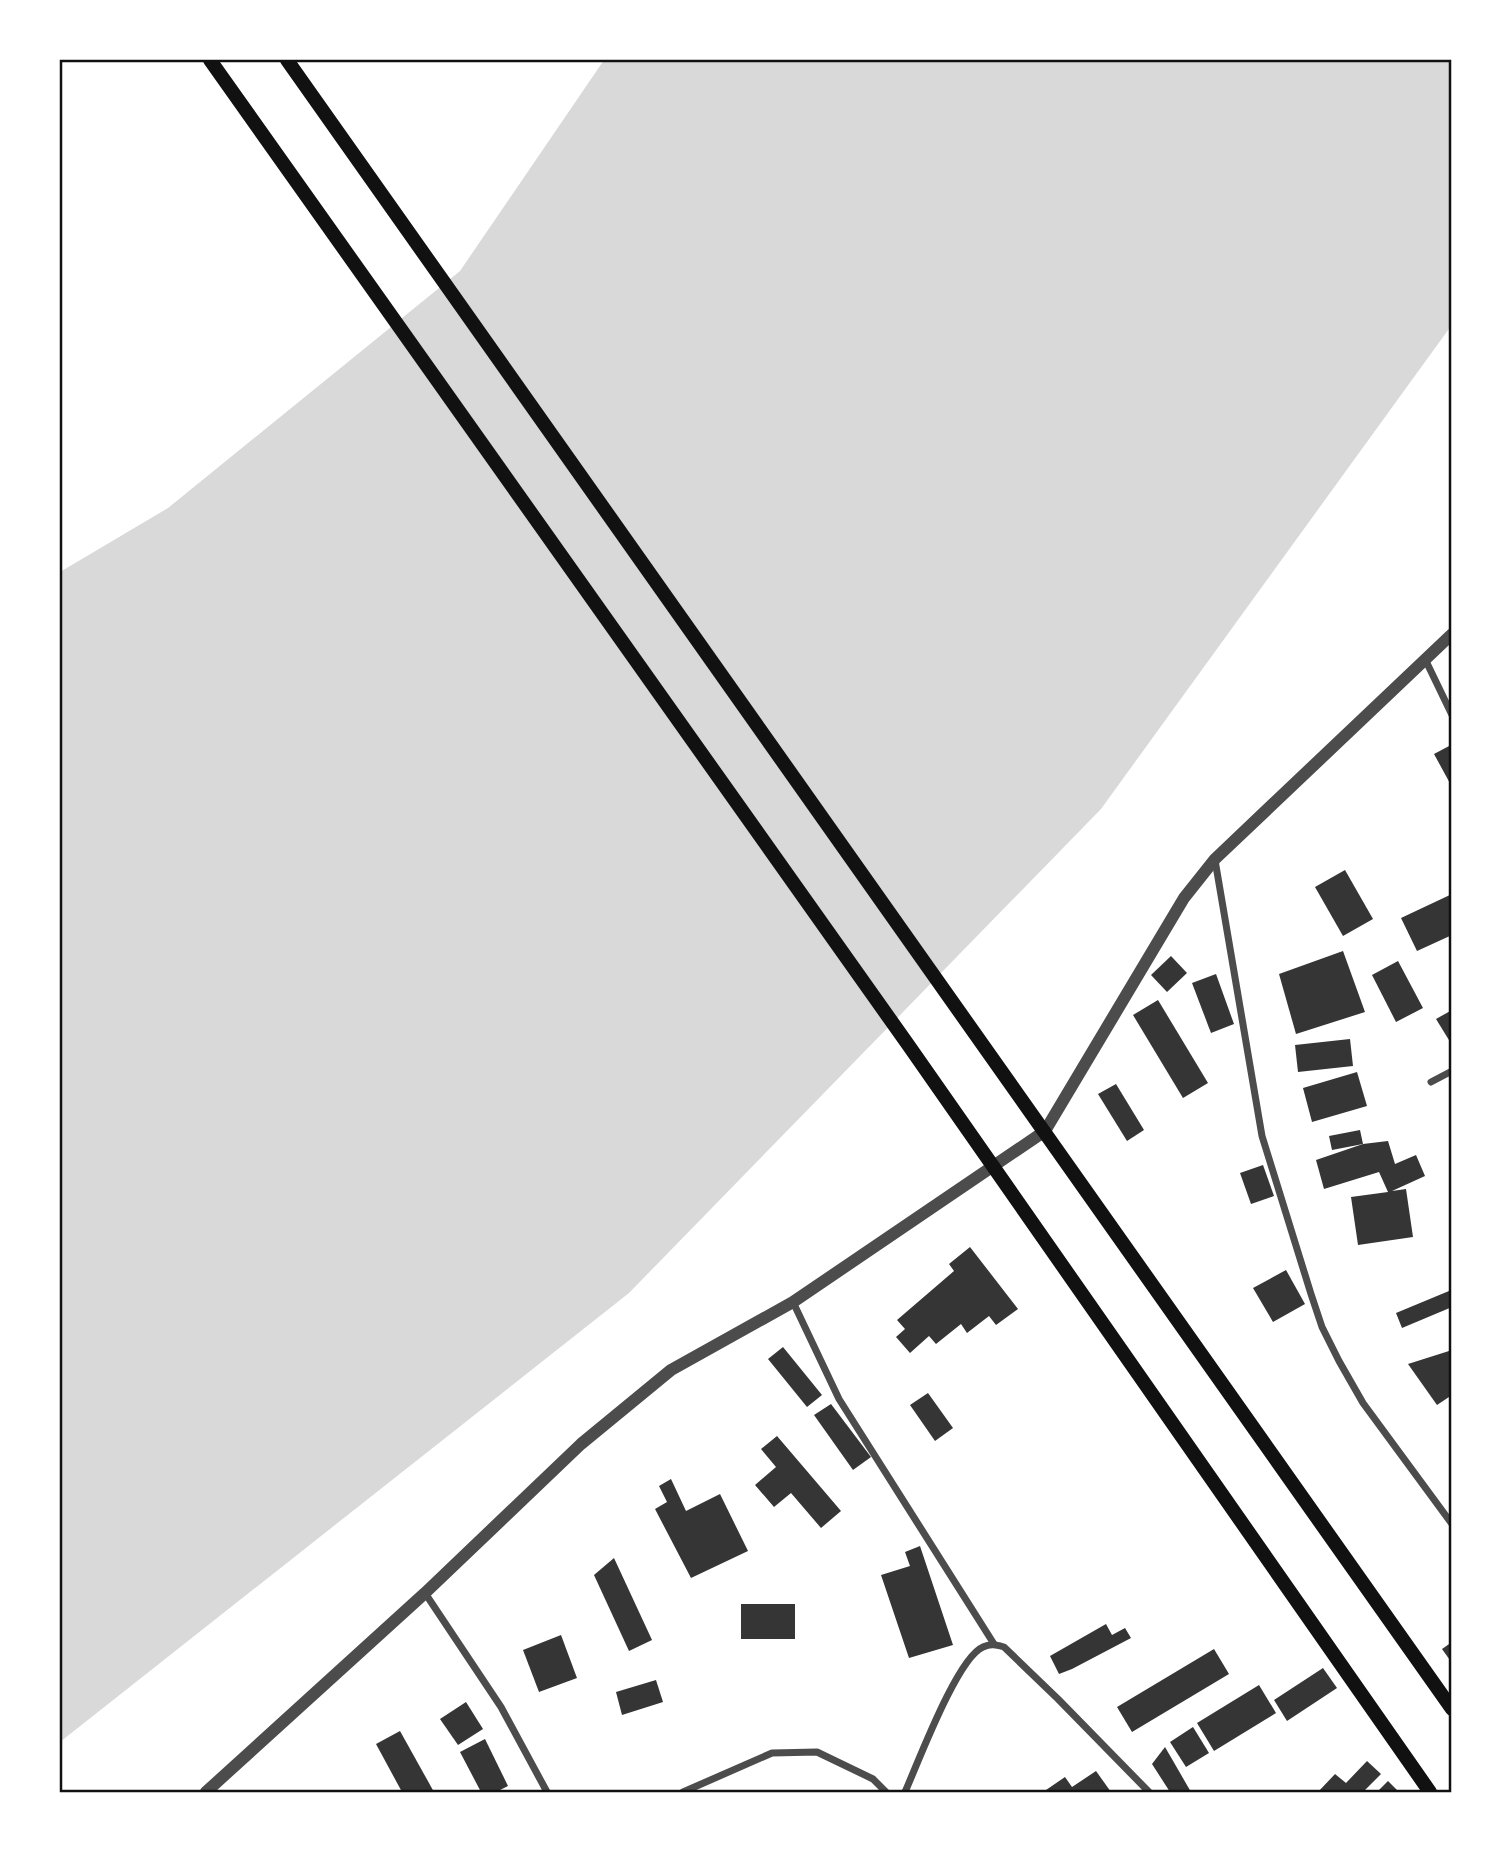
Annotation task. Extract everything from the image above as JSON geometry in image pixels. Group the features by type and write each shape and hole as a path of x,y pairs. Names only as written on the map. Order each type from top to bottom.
{"main road":[{"path":"210,60 909,1046 1430,1793"},
{"path":"287,60 959,1008 1451,1709"}],"street":[{"path":"206,1793 425,1593 581,1444 671,1370 793,1303 1045,1131 1184,898 1215,859 1451,634"},
{"path":"1425,659 1451,715"},
{"path":"1215,859 1262,1136 1311,1294 1339,1362 1363,1403 1451,1524"},
{"path":"1431,1082 1451,1071"},
{"path":"793,1303 839,1399 994,1644"},
{"path":"425,1593 500,1707 548,1793"},
{"path":"905,1793 965,1663 983,1647 994,1644 1004,1647 1040,1681 1149,1793"},
{"path":"683,1793 772,1754 817,1752 873,1779 886,1793"}],"shaded area":[{"path":"604,60 1451,60 1451,326 1101,809 629,1293 60,1742 60,572 168,508 460,271"}],"building":[{"path":"1451,745 1452,747 1452,787 1434,754"},
{"path":"1345,870 1373,919 1343,936 1315,887"},
{"path":"1452,894 1452,935 1417,951 1401,918"},
{"path":"1343,951 1365,1012 1296,1034 1279,974"},
{"path":"1171,956 1187,973 1167,992 1151,975"},
{"path":"1398,961 1423,1008 1396,1022 1372,975"},
{"path":"1216,974 1234,1024 1211,1033 1192,983"},
{"path":"1158,1000 1208,1083 1183,1098 1133,1015"},
{"path":"1452,1010 1452,1045 1436,1019"},
{"path":"1350,1039 1353,1066 1298,1072 1295,1045"},
{"path":"1357,1072 1367,1106 1312,1122 1303,1088"},
{"path":"1116,1084 1144,1130 1127,1141 1098,1094"},
{"path":"1360,1130 1363,1144 1332,1150 1329,1136"},
{"path":"1388,1141 1395,1164 1416,1155 1425,1176 1392,1191 1406,1189 1413,1237 1358,1245 1351,1197 1388,1192 1379,1172 1324,1189 1316,1160 1363,1144"},
{"path":"1263,1165 1274,1196 1251,1204 1240,1173"},
{"path":"970,1247 1018,1309 996,1325 989,1316 967,1333 961,1324 936,1344 929,1336 910,1353 896,1337 905,1329 897,1320 954,1271 949,1264"},
{"path":"1286,1270 1305,1304 1273,1322 1253,1288"},
{"path":"1449,1291 1452,1293 1452,1307 1402,1328 1396,1313"},
{"path":"783,1347 822,1395 807,1407 768,1359"},
{"path":"1449,1351 1452,1354 1452,1395 1437,1405 1408,1364"},
{"path":"928,1393 953,1428 935,1441 910,1405"},
{"path":"831,1404 871,1457 853,1470 814,1415"},
{"path":"777,1436 841,1511 821,1528 791,1493 774,1507 755,1485 776,1467 761,1449"},
{"path":"671,1479 686,1511 720,1494 748,1551 691,1578 655,1509 667,1502 659,1486"},
{"path":"920,1546 953,1645 909,1658 881,1575 910,1566 905,1552"},
{"path":"614,1558 652,1640 629,1651 594,1575"},
{"path":"741,1604 795,1604 795,1639 741,1639"},
{"path":"1106,1624 1112,1635 1125,1628 1131,1638 1059,1674 1050,1656"},
{"path":"561,1635 577,1678 539,1692 523,1650"},
{"path":"1452,1642 1452,1663 1442,1649"},
{"path":"1214,1649 1229,1674 1132,1732 1117,1707"},
{"path":"1323,1668 1337,1688 1287,1721 1274,1700"},
{"path":"656,1680 663,1702 622,1715 616,1692"},
{"path":"1259,1685 1276,1713 1214,1751 1197,1723"},
{"path":"466,1702 483,1729 458,1745 440,1719"},
{"path":"1193,1727 1209,1753 1186,1767 1170,1742"},
{"path":"400,1731 434,1792 402,1792 376,1744"},
{"path":"485,1739 508,1786 496,1792 481,1792 460,1752"},
{"path":"1165,1747 1191,1792 1170,1792 1152,1764"},
{"path":"1367,1761 1381,1774 1363,1792 1318,1792 1335,1774 1346,1783"},
{"path":"1096,1771 1111,1792 1046,1790 1065,1777 1072,1787"},
{"path":"1388,1781 1399,1792 1377,1792"}]}
